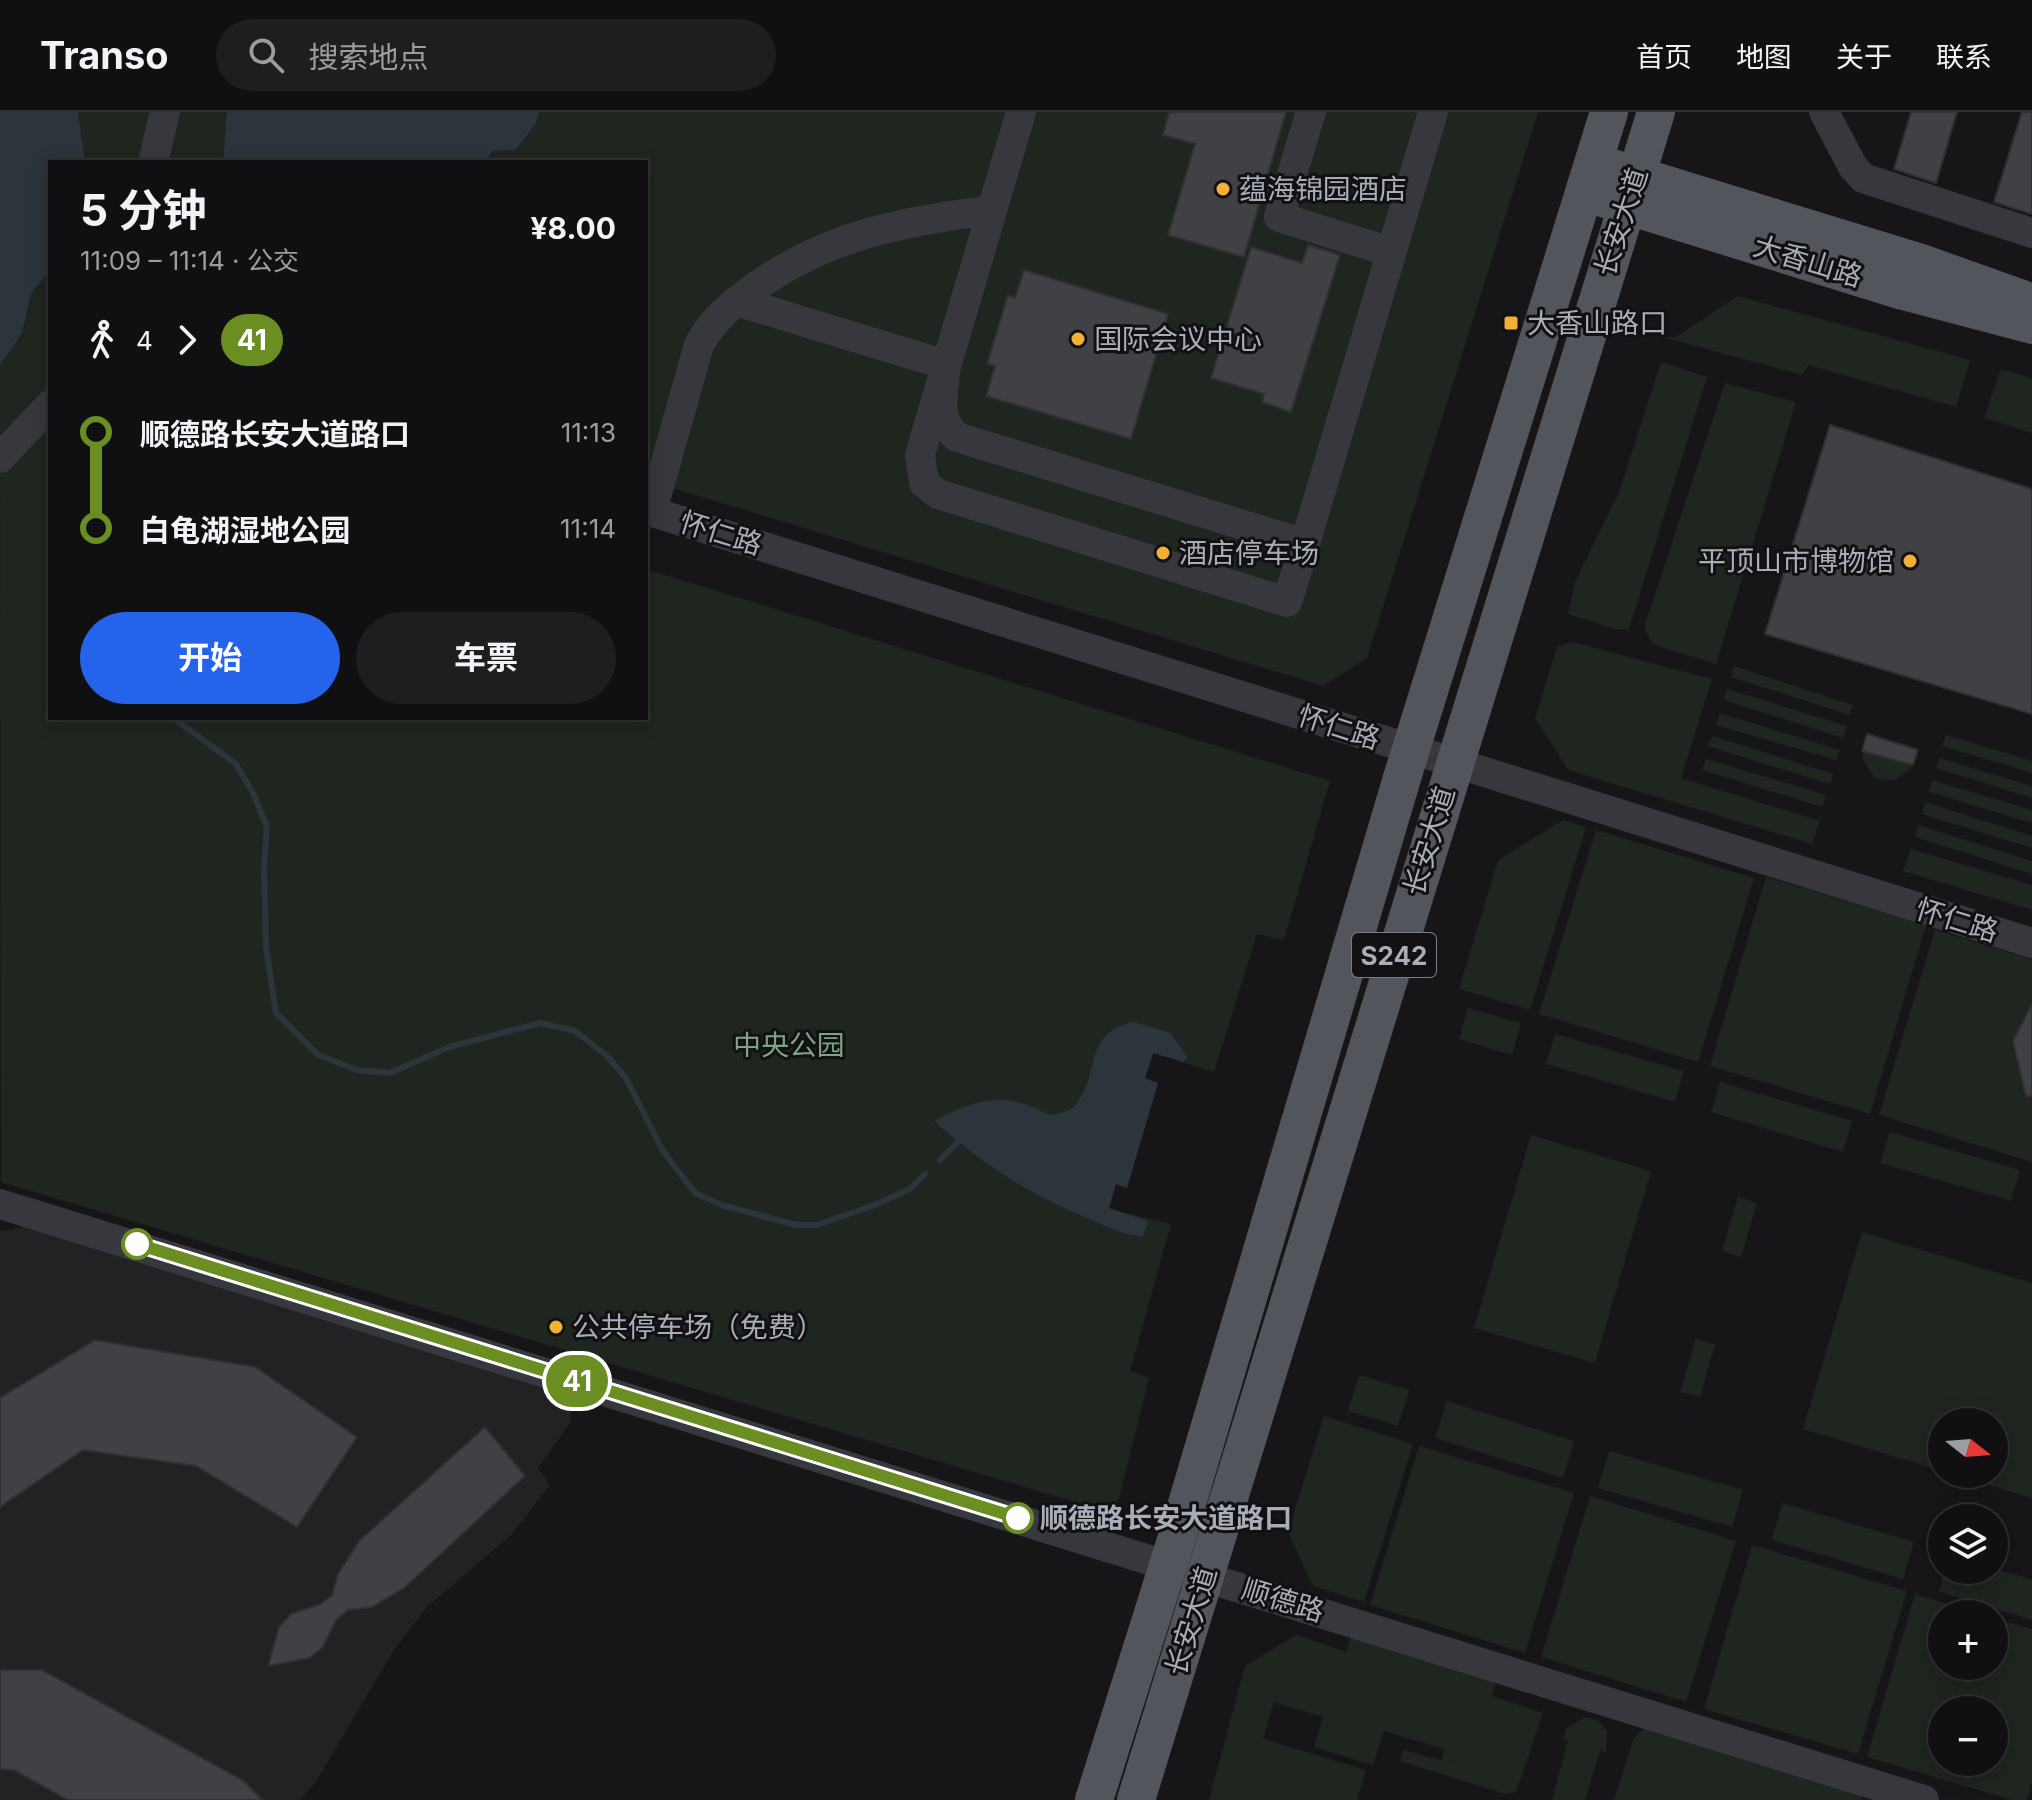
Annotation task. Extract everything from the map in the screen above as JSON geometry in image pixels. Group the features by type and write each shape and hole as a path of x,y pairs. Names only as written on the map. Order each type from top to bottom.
{"main road":[{"name":"长安大道","path":"1094,1800 1168,1564 1411,750 1609,112"},
{"name":"长安大道","path":"1136,1800 1656,112"},
{"name":"大香山路","path":"1590,177 1903,291 2032,325"},
{"name":"大香山路","path":"1631,190 1921,263 2032,303"}],"street":[{"path":"153,160 165,112"},
{"path":"1021,112 920,455 920,470 928,489 1287,602 1433,112"},
{"path":"1311,112 1279,217 1391,252"},
{"path":"1824,112 1853,167 1863,178 2032,233"},
{"path":"649,511 699,345 711,322 782,268 859,233 927,218 992,210"},
{"path":"736,301 946,365"},
{"path":"946,365 942,412 944,424 957,437 1305,544"},
{"path":"0,458 48,407"},
{"name":"怀仁路","path":"649,511 2032,943"},
{"name":"顺德路","path":"0,1204 1168,1564 1916,1799"}],"shaded area":[{"path":"0,112 78,112 85,160 48,160 48,273 31,294 22,333 0,365"},
{"path":"227,112 539,112 535,125 515,150 492,151 486,160 223,160"},
{"path":"1134,1022 1171,1033 1187,1057 1184,1062 1153,1053 1145,1078 1158,1083 1127,1188 1116,1184 1109,1208 1148,1221 1143,1236 1113,1229 1023,1187 934,1121 964,1107 991,1100 1018,1102 1049,1115 1068,1110 1084,1092 1100,1044 1118,1027"},
{"path":"31,1226 562,1393 572,1403 570,1423 538,1468 550,1485 511,1535 427,1607 394,1650 317,1780 300,1800 0,1800 0,1231"}],"green space":[{"name":"蕴海锦园酒店","path":"78,112 1538,112 1367,658 1323,686 648,481 648,160 85,160"},
{"path":"48,273 48,391 0,444 0,365 22,333 31,294"},
{"path":"1737,296 1970,360 1956,407 1808,365 1802,375 1666,338 1676,337"},
{"path":"1661,362 1707,377 1629,629 1617,630 1568,614 1575,582 1619,492"},
{"path":"2001,369 2032,378 2032,433 1984,418"},
{"path":"1725,383 1796,402 1716,664 1652,644 1644,627"},
{"name":"中央公园","path":"48,425 48,720 648,720 648,570 1330,781 1284,940 1257,934 1214,1072 1154,1053 1145,1078 1158,1083 1127,1188 1116,1184 1109,1209 1171,1224 1130,1371 1149,1378 1115,1514 1,1182 0,474"},
{"path":"1572,642 1712,679 1681,778 1820,821 1812,844 1568,770 1535,718 1557,647"},
{"path":"1734,666 1853,705 1850,715 1731,677"},
{"path":"1727,689 1847,726 1843,738 1724,700"},
{"path":"1720,713 1840,750 1836,760 1716,725"},
{"path":"1867,734 1918,750 1911,768 1893,781 1875,778 1862,758"},
{"path":"1946,735 2032,761 2032,773 1942,746"},
{"path":"1713,736 1833,774 1830,784 1707,746"},
{"path":"1939,758 2032,786 2032,798 1936,768"},
{"path":"1706,759 1826,795 1822,807 1702,770"},
{"path":"1932,780 2032,810 2032,823 1929,792"},
{"path":"1925,802 2032,836 2032,848 1922,814"},
{"path":"1563,820 1586,827 1530,1010 1459,989 1498,860"},
{"path":"1918,825 2032,861 2032,874 1915,837"},
{"path":"1596,830 1754,878 1698,1062 1539,1014"},
{"path":"1911,849 2032,885 2032,910 1903,871"},
{"path":"1766,877 1926,925 1870,1114 1710,1066"},
{"path":"1935,930 2032,959 2032,1162 1879,1115"},
{"path":"1468,1008 1521,1023 1512,1055 1459,1039"},
{"path":"1555,1034 1684,1071 1675,1102 1546,1064"},
{"path":"1720,1082 1852,1121 1843,1152 1711,1112"},
{"path":"1890,1132 2020,1170 2011,1201 1880,1163"},
{"path":"1531,1135 1651,1171 1595,1363 1474,1328"},
{"path":"1738,1197 1757,1203 1741,1257 1722,1251"},
{"path":"1862,1232 2032,1283 2032,1498 1999,1488 2008,1488 2008,1408 1928,1408 1928,1467 1803,1429"},
{"path":"1696,1339 1715,1345 1700,1397 1680,1392"},
{"path":"1359,1375 1409,1390 1398,1426 1348,1411"},
{"path":"1447,1401 1574,1441 1563,1478 1435,1438"},
{"path":"1324,1416 1413,1444 1364,1602 1313,1586 1288,1532"},
{"path":"1419,1446 1574,1493 1525,1653 1370,1605"},
{"path":"1609,1451 1743,1490 1732,1527 1598,1488"},
{"path":"1590,1496 1736,1541 1686,1702 1541,1657"},
{"path":"1782,1503 1914,1542 1903,1579 1772,1540"},
{"path":"1752,1545 1907,1591 1858,1754 1704,1709"},
{"path":"2008,1572 2032,1580 2032,1620 2008,1613 2008,1600 1966,1600 1939,1592 1941,1584 2008,1584"},
{"path":"1915,1594 1935,1600 1928,1600 1928,1680 2008,1680 2008,1622 2032,1629 2032,1782 2027,1800 2012,1800 1931,1776 2008,1776 2008,1696 1928,1696 1928,1775 1867,1757"},
{"path":"1352,1633 1496,1681 1492,1696 1543,1713 1516,1792 1505,1794 1400,1761 1403,1750 1470,1768 1442,1760 1444,1749 1384,1731 1373,1765 1314,1747 1323,1717 1274,1702 1263,1739 1366,1770 1357,1800 1209,1800 1245,1666 1296,1635 1346,1652"},
{"path":"1586,1717 1598,1721 1607,1730 1606,1752 1600,1751 1585,1800 1552,1800 1568,1741 1563,1739 1566,1728"},
{"path":"1645,1727 1860,1793 1863,1800 1614,1800 1634,1738"}],"building":[{"name":"蕴海锦园酒店","path":"1169,112 1286,112 1244,257 1168,235 1195,144 1163,135"},
{"path":"1911,112 1957,112 1936,183 1894,169"},
{"path":"2022,112 2032,112 2032,214 1994,202"},
{"path":"1308,245 1340,255 1291,412 1262,402 1264,394 1211,378 1251,247 1302,263"},
{"name":"国际会议中心","path":"1024,270 1168,314 1131,439 986,396 995,366 987,364 1008,295 1015,298"},
{"name":"平顶山市博物馆","path":"1830,425 2032,489 2032,714 1765,634"},
{"path":"1867,734 1918,750 1913,765 1862,751"},
{"path":"2032,1004 2032,1095 2026,1096 2013,1041"},
{"path":"95,1340 255,1367 357,1437 297,1527 196,1466 83,1450 0,1507 0,1398"},
{"path":"485,1427 525,1476 404,1588 372,1607 348,1610 336,1620 323,1647 309,1658 268,1666 279,1627 291,1614 321,1604 332,1595 338,1574 359,1541"},
{"path":"0,1670 42,1670 244,1781 262,1800 68,1800 14,1770 0,1769"}],"waterway":[{"path":"176,720 236,764 253,793 267,827 264,866 266,947 276,1013 318,1055 357,1070 390,1073 449,1047 540,1023 575,1031 606,1055 626,1078 663,1151 695,1193 722,1205 796,1225 817,1225 875,1205 910,1189 925,1174"},
{"path":"940,1160 958,1142"}],"bus line":[{"name":"41","path":"137,1244 1018,1518"}],"place":[{"name":"蕴海锦园酒店","path":"1223,189"},
{"name":"大香山路口","path":"1511,323"},
{"name":"国际会议中心","path":"1078,339"},
{"name":"酒店停车场","path":"1163,553"},
{"name":"平顶山市博物馆","path":"1910,561"},
{"name":"公共停车场（免费）","path":"556,1327"},
{"name":"顺德路长安大道路口","path":"1018,1518"}]}
